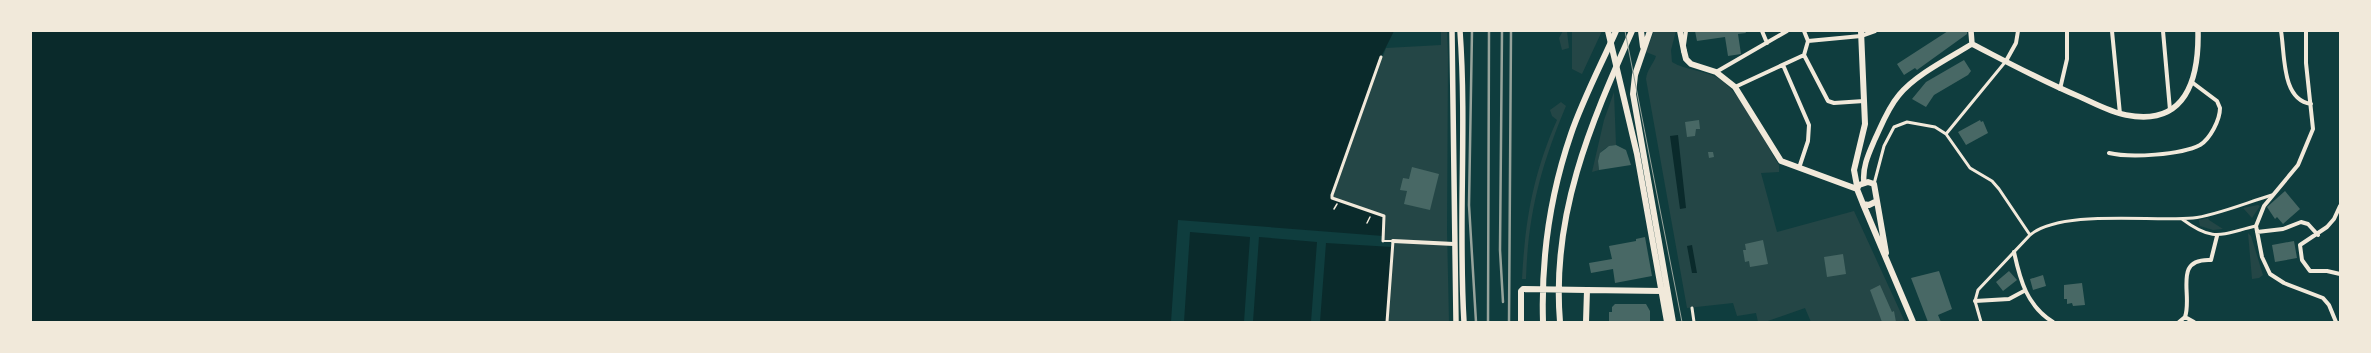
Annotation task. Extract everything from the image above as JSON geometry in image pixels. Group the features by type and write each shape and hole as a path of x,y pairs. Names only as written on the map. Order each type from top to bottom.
{"main road":[{"path":"1452,31 1454,86 1454,244 1456,322"},
{"path":"1460,31 1462,78 1461,264 1464,322"},
{"path":"1608,31 1637,154 1667,322"},
{"path":"1543,322 1542,300 1545,240 1552,203 1571,134 1616,31"},
{"path":"1559,322 1558,299 1563,230 1570,193 1579,158 1596,111 1632,31"},
{"path":"1641,31 1643,50"},
{"path":"1650,31 1635,75 1633,94 1673,322"},
{"path":"1680,31 1686,59 1691,64 1716,72 1735,87 1781,161 1857,188"},
{"path":"1971,31 1972,44"},
{"path":"1972,44 2060,89 2120,114 2142,117 2170,111 2184,99 2193,82 2198,60 2198,31"},
{"path":"1861,33 1864,133 1854,170 1857,188 1913,322"},
{"path":"1864,183 1865,164 1871,147 1895,100 1915,81 1972,44"},
{"path":"1857,188 1864,183 1874,184 1887,260"},
{"path":"1863,204 1872,204 1877,200"},
{"path":"1521,322 1521,291 1523,289 1662,290"},
{"path":"1586,322 1587,290"}],"street":[{"path":"1684,51 1686,31"},
{"path":"1762,31 1767,43"},
{"path":"1716,72 1787,31"},
{"path":"1804,31 1808,41 1804,55 1828,100 1834,103 1864,101"},
{"path":"1808,41 1875,31"},
{"path":"1946,134 2006,61 2016,43 2018,31"},
{"path":"2060,89 2067,59 2067,31"},
{"path":"2112,31 2120,114"},
{"path":"2163,31 2170,111"},
{"path":"2280,31 2291,89 2298,99 2311,104"},
{"path":"2306,31 2306,63 2313,125 2309,141 2295,170 2272,195 2258,216 2256,226 2262,257 2270,274 2284,283 2323,298 2329,305 2336,322"},
{"path":"1735,87 1804,55"},
{"path":"1382,57 1332,198 1384,216 1383,241"},
{"path":"1783,65 1809,125 1808,141 1799,168"},
{"path":"2109,153 2148,155 2189,148 2203,142 2212,132 2220,108 2217,101 2193,82"},
{"path":"1874,184 1884,146 1888,136 1897,125 1907,122 1917,122 1935,127 1946,134 1970,168 1992,181 2030,235"},
{"path":"1981,322 1975,301 1982,284 2030,235 2042,228 2089,219 2126,217 2199,217 2272,195"},
{"path":"2340,206 2339,212 2331,223 2300,246 2301,258 2310,271 2327,271 2340,274"},
{"path":"2181,218 2197,229 2216,236 2256,226"},
{"path":"2257,232 2283,229 2301,222 2308,224 2318,234"},
{"path":"2179,322 2185,317 2187,308 2186,280 2188,269 2197,261 2211,260 2216,236"},
{"path":"1387,322 1393,241 1454,244"},
{"path":"2014,252 2024,291 2043,314 2053,322"},
{"path":"1975,301 2009,299 2024,291"},
{"path":"1692,308 1694,322"},
{"path":"2185,317 2194,322"}],"lane":[{"path":"1383,241 1393,241"}],"shaded area":[{"path":"31,31 1394,31 1381,57 1332,198 1384,216 1383,236 1178,220 1171,322 31,322"},
{"path":"1441,31 1447,31 1448,57 1447,230 1449,322 1387,322 1393,242 1383,241 1384,216 1332,198 1386,48 1441,45"},
{"path":"1563,31 1567,31 1569,48 1562,50 1559,38"},
{"path":"1572,31 1602,31 1582,74 1572,69"},
{"path":"1654,31 1676,31 1671,50 1672,62 1718,78 1736,94 1752,118 1779,165 1779,172 1761,173 1777,232 1854,211 1905,322 1811,322 1805,308 1765,322 1758,322 1756,313 1737,316 1733,303 1687,308 1646,79 1656,56 1646,52"},
{"path":"1614,92 1616,145 1603,150 1599,156 1599,170 1592,172 1604,120"},
{"path":"1561,102 1566,106 1549,149 1537,190 1527,255 1526,279 1522,279 1525,237 1536,179 1557,120 1552,116 1550,110"},
{"path":"1678,135 1686,208 1680,209 1670,136"},
{"path":"2258,205 2260,206 2252,218 2243,208"},
{"path":"2208,218 2223,229 2213,230 2200,226 2199,220"},
{"path":"1190,232 1250,237 1244,322 1184,322"},
{"path":"2248,233 2251,236 2263,275 2259,278 2252,279"},
{"path":"1259,237 1317,242 1311,322 1253,322"},
{"path":"1326,243 1392,247 1387,322 1320,322"},
{"path":"1692,245 1697,273 1692,273 1687,246"}],"building":[{"path":"1695,31 1745,31 1746,33 1738,34 1741,54 1728,56 1725,37 1697,41"},
{"path":"1948,31 1967,31 1967,34 1917,70 1915,68 1904,75 1897,64"},
{"path":"1964,60 1971,71 1968,75 1934,95 1926,107 1912,99 1926,82"},
{"path":"1699,120 1700,129 1696,129 1695,136 1687,137 1685,122"},
{"path":"1980,120 1981,122 1983,121 1988,133 1966,145 1958,132"},
{"path":"1616,145 1626,150 1631,165 1599,170 1598,161 1600,153 1609,146"},
{"path":"1708,152 1713,152 1714,157 1709,158"},
{"path":"1412,167 1439,174 1430,210 1404,204 1407,191 1400,190 1403,178 1409,179"},
{"path":"2285,191 2300,209 2283,224 2277,217 2275,219 2267,207"},
{"path":"1645,237 1652,276 1615,283 1613,269 1591,273 1589,263 1612,259 1609,246 1636,241 1636,239"},
{"path":"1763,240 1768,264 1750,267 1749,261 1745,262 1743,250 1746,250 1745,244"},
{"path":"2294,241 2297,258 2275,262 2272,245"},
{"path":"1843,254 1846,274 1827,277 1824,257"},
{"path":"1939,271 1952,309 1938,315 1941,322 1928,322 1911,278"},
{"path":"2009,271 2017,280 2003,291 1996,282"},
{"path":"2043,275 2046,286 2033,290 2030,279"},
{"path":"2082,283 2085,305 2073,306 2072,303 2067,304 2067,299 2064,299 2064,285"},
{"path":"1880,285 1892,312 1894,311 1896,322 1882,322 1870,290"},
{"path":"1615,304 1646,304 1650,311 1650,322 1609,322 1609,312 1612,312 1612,307"}],"tram line":[{"path":"1625,31 1682,322"}],"railway":[{"path":"1472,31 1469,205 1476,322"},
{"path":"1488,322 1489,31"},
{"path":"1502,31 1500,250 1503,302"},
{"path":"1509,322 1511,31"}]}
